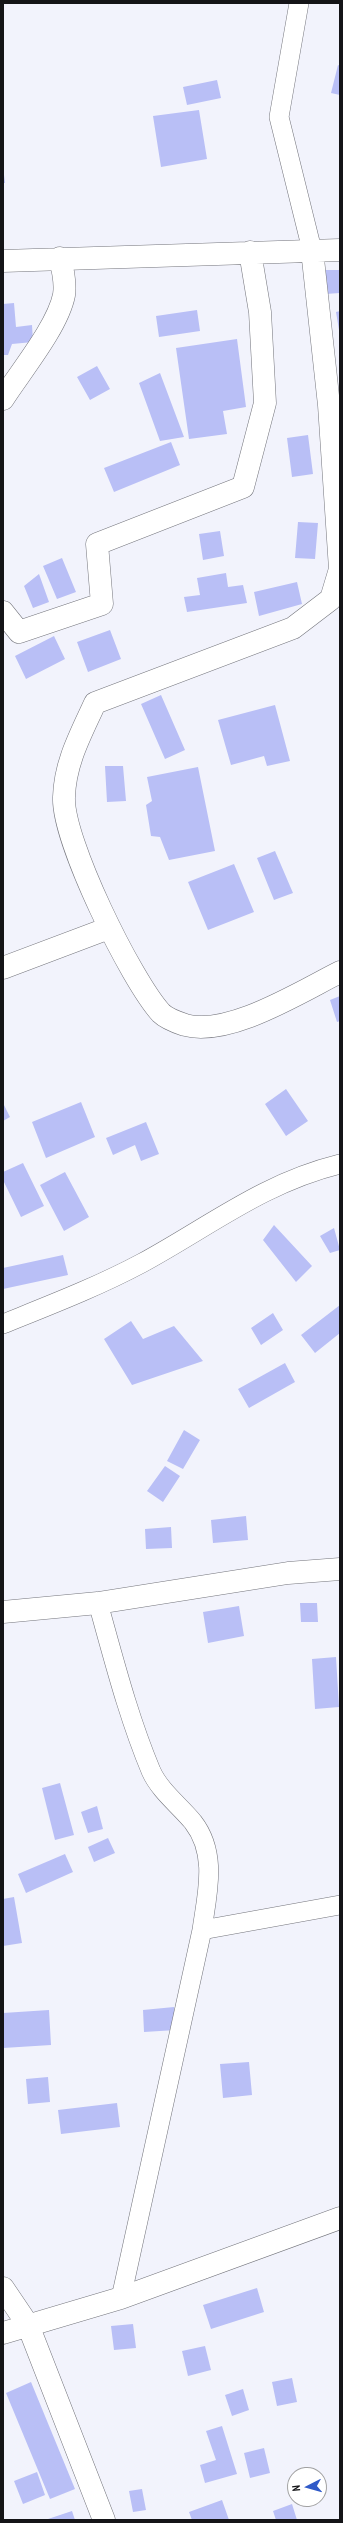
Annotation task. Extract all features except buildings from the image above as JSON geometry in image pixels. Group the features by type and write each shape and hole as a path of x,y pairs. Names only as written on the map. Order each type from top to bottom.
{"street":[{"path":"312,250 329,404 340,568 331,599 293,628 95,703 67,766 64,798 68,827 109,928 147,994 162,1014 185,1025 211,1028 239,1021 340,972"},
{"path":"3,261 340,250"},
{"path":"3,612 19,632 102,604 96,544 243,487 265,403 260,312 250,252"},
{"path":"3,399 59,314 64,294 65,281 60,258"},
{"path":"3,968 109,928"},
{"path":"3,1612 98,1604 288,1573 340,1569"},
{"path":"3,2333 121,2298 340,2218"},
{"path":"3,2288 28,2325 104,2520"}],"lane":[{"path":"299,3 279,117 312,250"},
{"path":"3,1324 75,1296 143,1262 227,1211 279,1184 340,1164"},
{"path":"98,1604 132,1726 152,1773 160,1787 193,1823 206,1849 210,1877 202,1930 121,2298"},
{"path":"202,1930 340,1905"}]}
